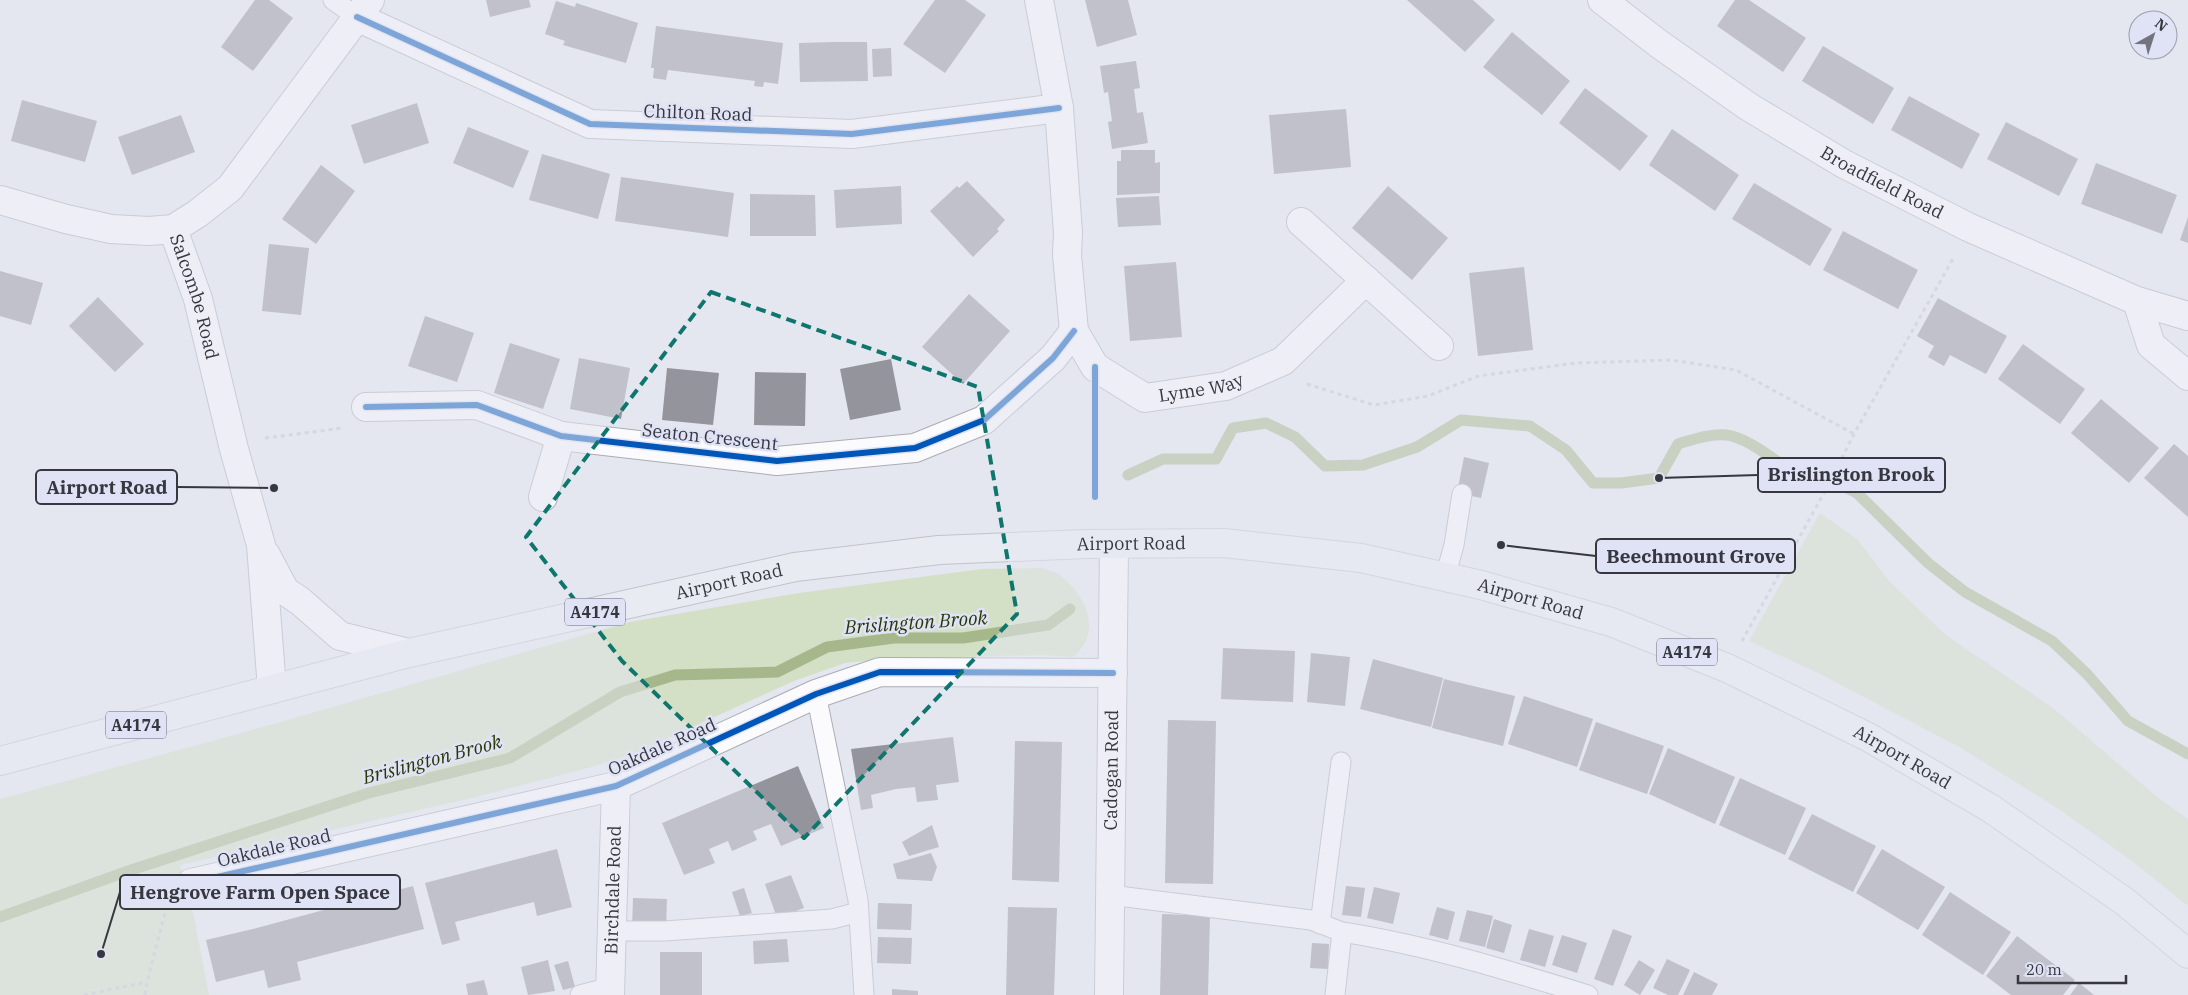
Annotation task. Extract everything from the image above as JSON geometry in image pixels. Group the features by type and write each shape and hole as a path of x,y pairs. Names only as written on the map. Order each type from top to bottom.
{"highway":[{"name":"Airport Road","path":"0,761 409,653 795,567 939,550 1087,544 1224,543 1361,558 1481,585 1611,622 1728,668 1868,737 1990,808 2124,901 2188,954"}],"street":[{"name":"Lyme Way","path":"1039,0 1059,108 1068,233 1067,255 1074,331 1095,367 1145,398 1226,386 1283,362 1366,280"},
{"name":"Broadfield Road","path":"1602,0 1659,44 1749,107 1844,164 1968,227 2137,301 2188,316"},
{"name":"Chilton Road","path":"363,8 590,124 852,134 1059,108"},
{"name":"Salcombe Road","path":"272,688 261,545 233,442 198,299 173,229 197,214 230,188 363,8"},
{"path":"0,200 66,219 111,228 149,231 173,229"},
{"path":"1302,222 1439,346"},
{"path":"2137,301 2151,345 2188,376"},
{"name":"Seaton Crescent","path":"366,407 477,405 561,436 777,460 915,448 984,420 1053,358 1074,331"},
{"path":"543,497 561,436"},
{"name":"Salcombe Road","path":"261,545 285,591 300,601 340,636 409,653"},
{"name":"Cadogan Road","path":"1109,995 1114,545"},
{"name":"Oakdale Road","path":"191,882 616,786 816,694 880,672 1113,673"},
{"name":"Birchdale Road","path":"611,991 616,786"}],"lane":[{"path":"333,0 363,8"},
{"path":"1445,577 1454,545 1462,494"},
{"path":"816,694 851,859 859,912 864,995"},
{"path":"1320,924 1341,762"},
{"path":"1110,895 1311,920 1342,932 1382,938 1506,969 1588,995"},
{"path":"612,931 665,931 832,919 859,912"},
{"path":"1335,995 1342,932"},
{"path":"580,995 611,991"}],"path":[{"path":"1740,646 1824,493 1854,434 1953,258 1968,227"},
{"path":"1283,362 1310,386 1374,405 1428,396 1478,376 1576,363 1671,360 1736,370 1854,434"},
{"path":"233,442 370,425 366,407"},
{"path":"146,995 147,982 169,899"},
{"path":"84,995 147,982"}],"highlighted area":[{"path":"711,292 978,387 1017,614 804,838 622,661 526,537"}],"green space":[{"path":"1820,513 1858,540 1889,581 1947,636 2053,708 2161,800 2188,819 2188,906 2132,861 2054,806 1961,748 1820,674 1749,641"},
{"path":"1041,568 1055,572 1062,577 1079,595 1085,605 1089,627 1087,638 1082,648 1073,657 1041,655 885,659 845,663 794,681 633,754 588,768 476,797 180,865 193,912 209,995 0,995 0,799 245,732 630,622 799,593 982,569"}],"building":[{"path":"255,0 269,0 293,18 253,71 221,47"},
{"path":"486,0 529,0 531,7 490,17"},
{"path":"935,0 965,0 986,15 945,73 903,44"},
{"path":"1085,0 1128,0 1137,35 1097,47"},
{"path":"1407,0 1473,0 1495,20 1465,52"},
{"path":"1735,0 1749,0 1806,38 1783,72 1717,26"},
{"path":"556,1 575,7 576,3 638,23 626,63 563,45 565,41 545,34"},
{"path":"656,26 783,43 778,84 764,82 763,87 754,86 755,81 668,70 666,80 653,78 654,68 651,68"},
{"path":"1512,32 1570,81 1542,115 1483,67"},
{"path":"867,42 868,81 800,82 799,43"},
{"path":"1823,46 1894,88 1873,124 1802,81"},
{"path":"891,48 892,76 873,77 872,49"},
{"path":"1136,61 1140,88 1134,89 1137,113 1143,112 1148,143 1112,149 1108,122 1112,121 1108,92 1104,93 1100,66"},
{"path":"1585,88 1648,136 1620,171 1559,123"},
{"path":"1909,96 1980,134 1962,169 1891,130"},
{"path":"22,100 97,121 85,162 11,141"},
{"path":"417,103 429,143 364,164 351,125"},
{"path":"1346,109 1351,167 1274,174 1269,115"},
{"path":"181,115 195,152 132,175 118,137"},
{"path":"2006,122 2078,159 2059,196 1987,159"},
{"path":"468,127 529,151 513,188 453,163"},
{"path":"1672,129 1739,175 1715,211 1649,165"},
{"path":"1121,150 1155,150 1155,163 1160,162 1160,193 1117,195 1117,161 1121,161"},
{"path":"542,154 610,174 598,219 529,200"},
{"path":"2096,163 2177,195 2162,234 2081,204"},
{"path":"321,165 355,191 316,244 282,219"},
{"path":"621,177 734,193 728,237 615,221"},
{"path":"967,181 1005,220 997,229 999,231 973,257 930,211 957,186 959,188"},
{"path":"1754,183 1832,229 1810,266 1732,219"},
{"path":"901,186 902,224 836,228 834,190"},
{"path":"1388,186 1448,238 1412,280 1352,228"},
{"path":"750,194 815,195 816,236 750,236"},
{"path":"1159,196 1161,225 1118,227 1116,198"},
{"path":"2188,217 2188,243 2180,240"},
{"path":"1843,231 1918,270 1898,309 1823,270"},
{"path":"269,244 309,248 301,315 262,311"},
{"path":"1176,262 1182,337 1130,341 1124,266"},
{"path":"1524,267 1533,350 1478,356 1469,273"},
{"path":"0,271 43,283 31,325 0,316"},
{"path":"969,294 1010,331 963,384 922,347"},
{"path":"98,297 144,344 115,372 69,326"},
{"path":"1938,298 2007,336 1986,374 1950,355 1944,366 1928,357 1934,346 1917,336"},
{"path":"425,316 474,333 457,382 408,366"},
{"path":"510,343 560,359 543,409 494,393"},
{"path":"2023,344 2085,389 2060,424 1998,379"},
{"path":"579,358 630,368 621,419 570,409"},
{"path":"891,359 901,410 850,420 840,369"},
{"path":"667,368 719,373 713,425 662,420"},
{"path":"755,372 806,373 805,426 754,425"},
{"path":"2101,399 2159,448 2129,483 2071,433"},
{"path":"2174,444 2188,456 2188,517 2144,478"},
{"path":"1464,457 1489,463 1481,498 1457,493"},
{"path":"1223,648 1295,651 1293,702 1221,699"},
{"path":"1311,653 1350,657 1345,706 1307,702"},
{"path":"1373,659 1443,678 1431,727 1360,709"},
{"path":"1444,679 1515,696 1503,746 1432,728"},
{"path":"1524,696 1593,719 1577,767 1508,744"},
{"path":"1168,720 1216,721 1213,884 1165,883"},
{"path":"1596,722 1664,746 1647,794 1579,770"},
{"path":"953,737 959,782 936,785 938,800 917,802 915,787 896,789 871,795 873,808 861,810 851,749"},
{"path":"1015,741 1062,742 1059,882 1012,880"},
{"path":"1668,748 1735,777 1715,824 1649,794"},
{"path":"798,766 824,828 781,846 771,824 753,831 757,840 732,851 728,841 709,849 715,863 684,875 662,823"},
{"path":"1740,778 1806,808 1785,855 1719,825"},
{"path":"1812,814 1876,846 1853,892 1788,859"},
{"path":"932,825 939,847 909,856 902,842"},
{"path":"557,849 572,907 537,916 534,902 455,922 460,940 442,945 425,883"},
{"path":"1882,849 1945,887 1918,930 1856,893"},
{"path":"931,853 937,867 932,881 897,879 893,864"},
{"path":"791,875 804,908 777,918 765,884"},
{"path":"413,886 424,929 297,962 301,980 268,988 264,970 216,982 206,940"},
{"path":"1346,886 1365,888 1361,917 1342,915"},
{"path":"1374,887 1400,893 1393,924 1367,918"},
{"path":"744,888 752,913 740,916 732,892"},
{"path":"1950,892 2011,932 1983,975 1922,935"},
{"path":"633,898 667,899 666,928 632,927"},
{"path":"878,903 912,904 911,930 877,929"},
{"path":"1008,907 1057,908 1054,995 1006,995"},
{"path":"1437,907 1455,912 1448,940 1429,935"},
{"path":"1467,910 1493,916 1485,947 1459,941"},
{"path":"1162,914 1210,916 1208,995 1160,995"},
{"path":"1494,919 1512,925 1504,953 1486,948"},
{"path":"1529,929 1554,936 1545,967 1520,960"},
{"path":"1613,929 1632,936 1613,986 1594,979"},
{"path":"1562,935 1587,943 1577,973 1552,965"},
{"path":"2017,936 2075,980 2063,995 2011,995 1986,976"},
{"path":"878,937 912,938 911,964 877,963"},
{"path":"787,939 789,962 754,964 753,941"},
{"path":"1312,943 1329,944 1328,969 1310,968"},
{"path":"660,952 702,952 702,995 660,995"},
{"path":"1667,959 1690,970 1678,995 1668,995 1653,988"},
{"path":"548,960 555,991 528,995 521,967"},
{"path":"1639,960 1655,970 1640,995 1624,985"},
{"path":"568,961 575,987 563,990 554,965"},
{"path":"1694,972 1718,984 1712,995 1683,995"},
{"path":"484,980 488,995 468,995 466,984"},
{"path":"2079,983 2094,995 2070,995"},
{"path":"892,989 918,991 918,995 892,995"}],"waterway":[{"name":"Brislington Brook","path":"1128,475 1163,459 1216,459 1233,428 1266,423 1295,437 1325,466 1363,465 1417,447 1461,420 1530,426 1566,450 1593,483 1621,483 1659,478 1678,444 1712,435 1732,436 1756,447 1793,473 1814,471 1857,493 1928,563 1965,592 2052,641 2087,674 2128,721 2188,754"},
{"name":"Brislington Brook","path":"0,917 131,870 369,793 510,758 620,692 675,675 777,672 827,647 894,638 963,638 1048,625 1070,609"}],"cycle path":[{"path":"357,17 590,124 852,134 1059,108"},
{"path":"366,407 477,405 561,436 777,461 915,448 984,420 1053,358 1074,331"},
{"path":"1095,367 1095,497"},
{"path":"191,883 616,786 816,694 880,672 1113,673"}],"place":[{"name":"Brislington Brook","path":"1659,478"},
{"name":"Airport Road","path":"274,488"},
{"name":"Beechmount Grove","path":"1501,545"},
{"name":"Hengrove Farm Open Space","path":"101,954"}]}
